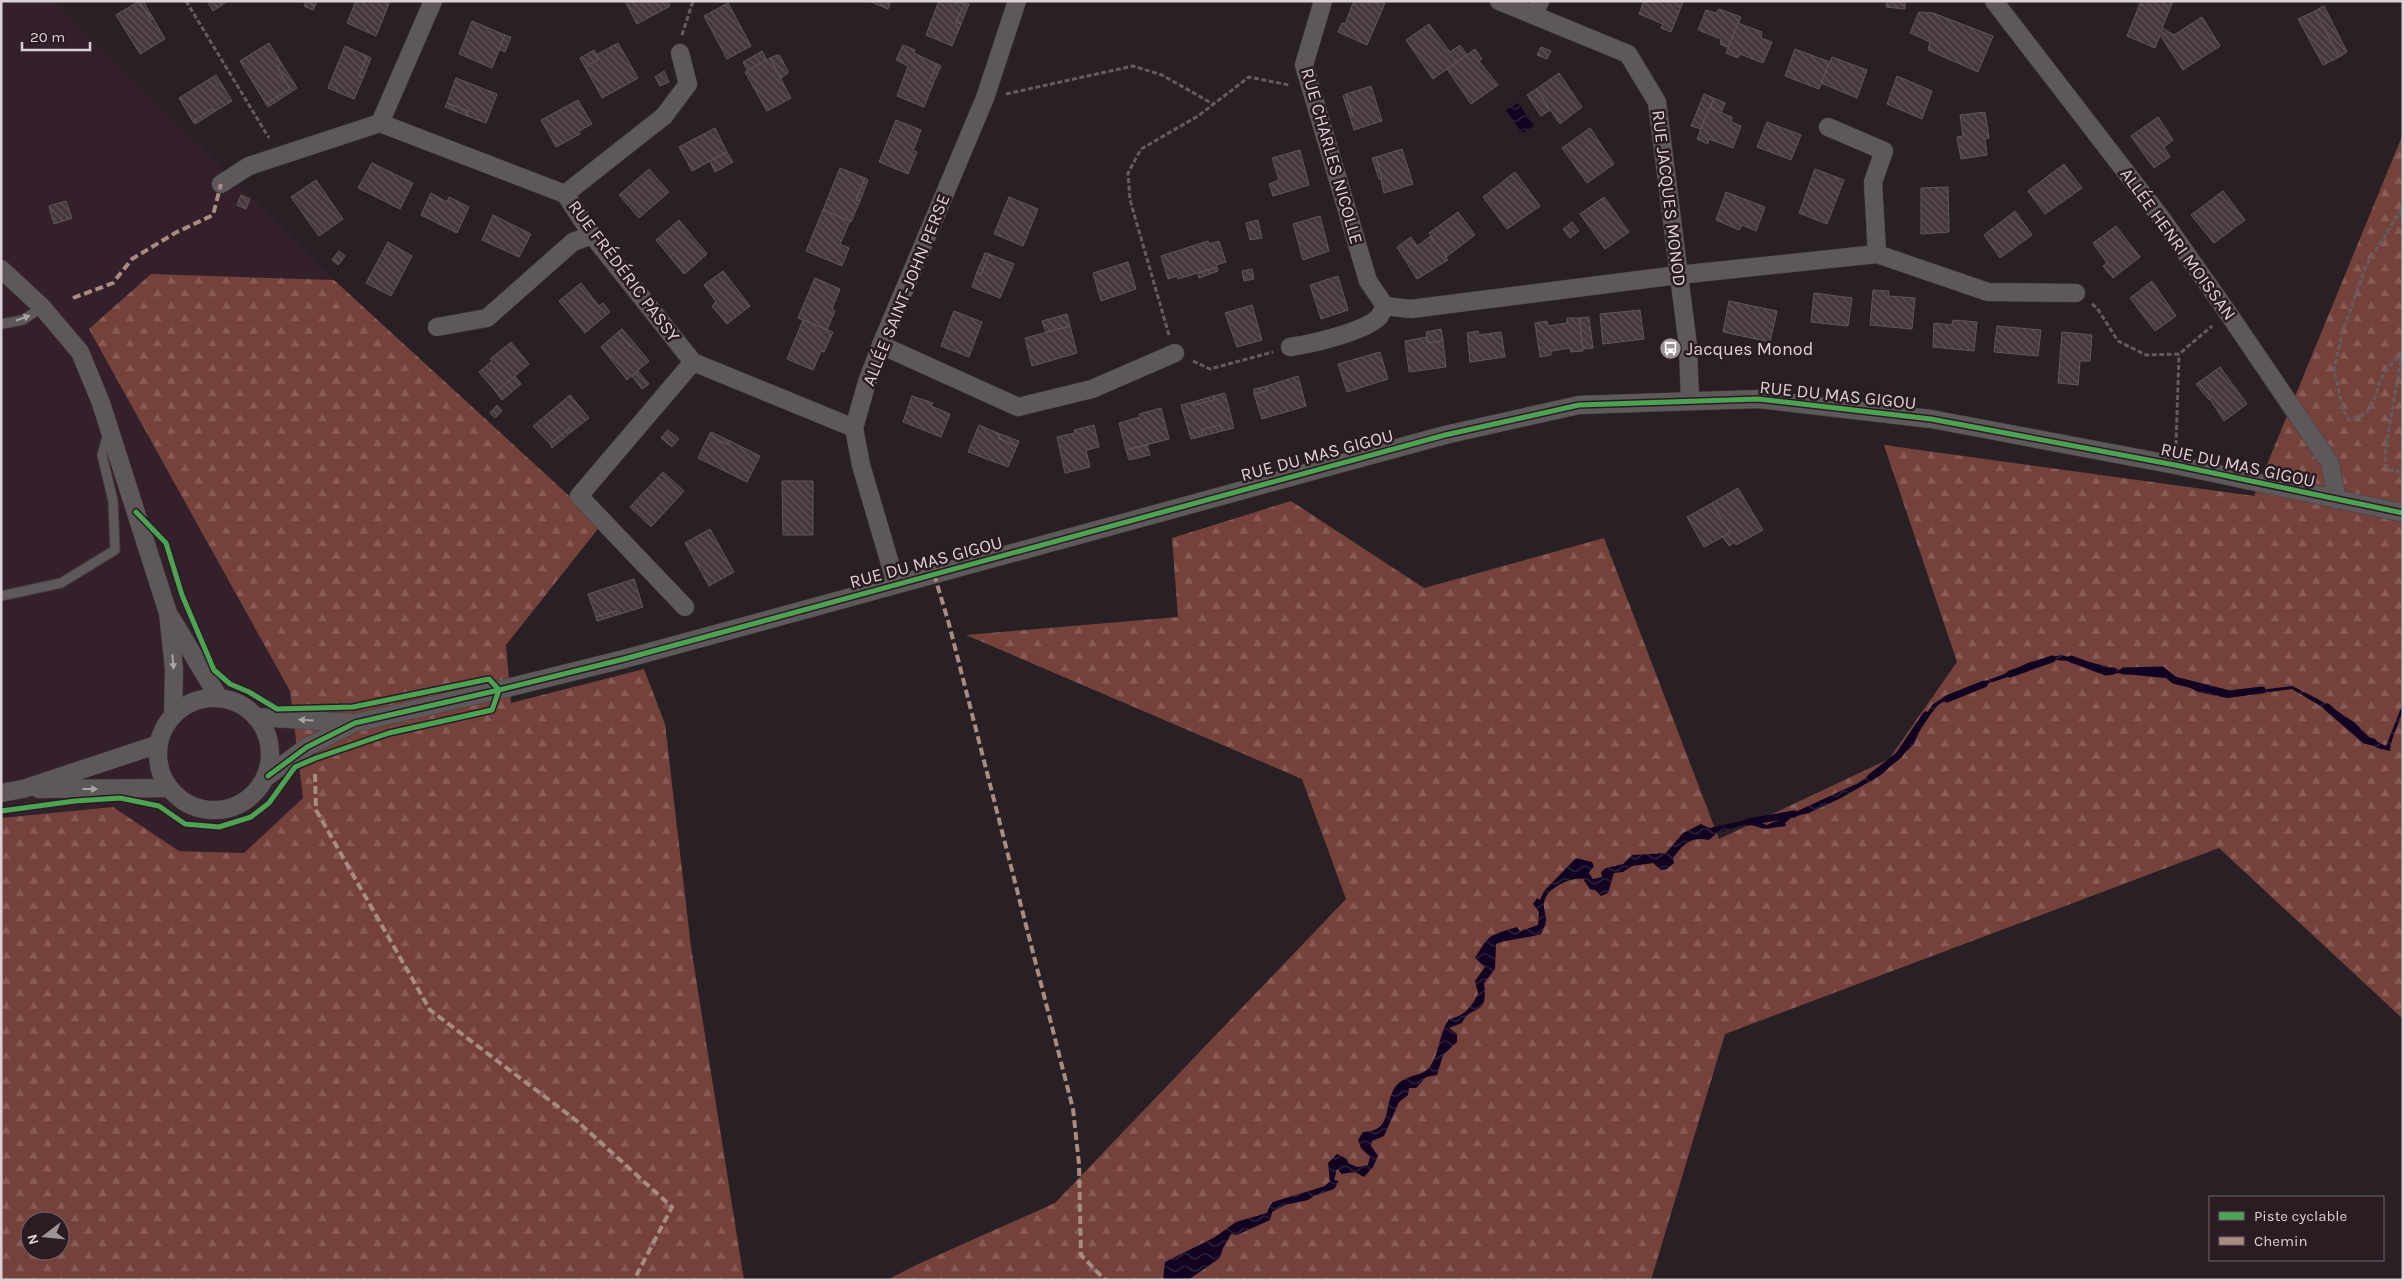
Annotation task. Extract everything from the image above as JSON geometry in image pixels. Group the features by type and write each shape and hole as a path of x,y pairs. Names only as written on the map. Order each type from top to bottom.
{"street":[{"path":"221,184 249,166 380,123 433,1"},
{"name":"ALLÉE SAINT-JOHN PERSE","path":"896,584 861,465 854,428 880,345 985,98 1017,1"},
{"name":"RUE CHARLES NICOLLE","path":"1323,1 1304,65 1368,281 1385,306"},
{"name":"RUE JACQUES MONOD","path":"1499,1 1537,8 1628,54 1657,102 1688,346 1690,400"},
{"name":"ALLÉE HENRI MOISSAN","path":"1994,1 2162,219 2228,313 2330,463 2336,500"},
{"path":"565,194 664,116 688,84 680,53"},
{"name":"RUE FRÉDÉRIC PASSY","path":"380,123 565,194 592,235 693,362 820,416 854,428"},
{"path":"1828,127 1884,151 1872,182 1878,254"},
{"path":"437,327 487,318 573,242 592,235"},
{"path":"1290,347 1308,345 1354,331 1379,317 1385,306 1411,309 1678,275 1878,254 1988,292 2076,293"},
{"path":"1,269 42,307 80,352 101,403 168,613 174,669 173,715"},
{"path":"880,345 1018,407 1092,389 1175,353"},
{"path":"686,607 579,496 693,362"},
{"name":"RUE DU MAS GIGOU","path":"268,776 307,747 355,723 615,661 1445,435 1579,405 1758,399 1931,419 2175,466 2403,513"},
{"path":"168,613 219,698"},
{"path":"209,697 219,698 236,701 247,708 256,718 267,740 268,776 249,798 237,806 209,810 196,807 183,800 169,788 160,764 159,744 165,726 173,715 196,700 209,697"},
{"name":"RUE DU MAS GIGOU","path":"256,718 355,723"},
{"path":"1,793 23,789 159,744"},
{"path":"23,789 169,788"}],"lane":[{"path":"1,324 23,320 42,307"},
{"path":"1,596 61,583 115,550 113,501 102,455 109,429"}],"path":[{"path":"186,1 272,142 278,156"},
{"path":"680,53 683,28 693,1"},
{"path":"985,98 1133,66 1162,75 1214,104"},
{"path":"1290,347 1210,369 1175,353 1130,200 1128,173 1141,150 1198,116 1249,77 1286,85 1310,84"},
{"path":"2403,203 2401,210 2366,266 2342,333 2334,369 2342,409 2349,420 2363,417 2372,408 2386,371 2403,352"},
{"path":"2401,210 2403,226"},
{"path":"2076,293 2098,308 2118,342 2146,355 2179,354 2228,313"},
{"path":"2403,352 2385,453 2387,470 2403,472"},
{"path":"2175,466 2179,354"}],"shaded area":[{"path":"1,1 53,1 334,280 151,274 90,329 290,691 303,798 244,853 179,851 113,807 1,818"}],"green space":[{"path":"2403,134 2403,1019 2219,848 1725,1034 1651,1280 887,1280 916,1265 1055,1203 1346,899 1302,779 966,635 1178,617 1172,538 1291,501 1424,588 1604,538 1719,839 1889,759 1957,662 1884,445 2254,496"},
{"path":"151,274 334,280 601,525 506,645 511,703 644,669 665,724 691,947 744,1280 1,1280 1,818 113,807 179,851 244,853 303,798 290,691 89,329"}],"water":[{"path":"1518,103 1534,126 1522,133 1506,110"},
{"path":"2061,655 2117,669 2144,672 2162,670 2201,689 2229,694 2292,686 2318,699 2354,722 2370,738 2386,746 2403,703 2390,751 2377,748 2365,740 2349,723 2292,689 2227,698 2198,692 2174,679 2106,672 2080,662 2056,660 2035,663 2005,678 1959,693 1938,705 1923,724 1913,745 1881,775 1841,798 1809,813 1792,817 1785,823 1786,826 1765,829 1747,824 1717,833 1709,840 1692,840 1680,849 1673,858 1674,863 1667,869 1661,870 1653,863 1632,866 1623,872 1614,873 1608,893 1601,896 1595,890 1590,889 1583,879 1565,882 1554,888 1544,903 1546,921 1541,934 1496,944 1495,969 1484,983 1484,1002 1478,1009 1465,1017 1462,1023 1449,1028 1457,1034 1457,1042 1443,1055 1437,1075 1426,1077 1416,1088 1409,1088 1408,1095 1399,1102 1384,1136 1372,1141 1371,1146 1378,1156 1373,1167 1364,1177 1355,1172 1342,1174 1337,1169 1334,1180 1339,1181 1334,1189 1308,1200 1285,1205 1272,1212 1270,1220 1237,1235 1231,1234 1220,1258 1188,1280 1163,1280 1165,1262 1215,1237 1236,1222 1267,1213 1273,1202 1325,1186 1330,1181 1328,1163 1337,1154 1347,1159 1348,1163 1357,1167 1368,1165 1370,1157 1361,1148 1358,1140 1363,1132 1380,1127 1384,1122 1389,1101 1396,1086 1428,1069 1434,1060 1443,1030 1449,1019 1459,1016 1473,1003 1478,994 1475,981 1485,967 1475,958 1484,943 1492,936 1501,932 1517,927 1520,931 1538,925 1539,912 1533,904 1537,898 1540,900 1544,891 1576,858 1592,862 1594,866 1589,873 1593,879 1602,877 1601,872 1606,868 1623,864 1632,855 1666,853 1683,833 1701,824 1709,828 1750,819 1767,825 1856,784 1893,761 1911,741 1932,705 1947,695 2002,675 2030,662"}],"building":[{"path":"139,1 143,1 153,18 151,20"},
{"path":"139,1 151,20 153,18 165,39 140,54 116,15"},
{"path":"207,1 228,1 213,11"},
{"path":"306,1 317,1 313,10 304,6"},
{"path":"356,1 390,1 376,36 347,23"},
{"path":"625,1 667,1 670,6 637,24"},
{"path":"869,1 891,1 888,9"},
{"path":"939,1 965,3 956,22 961,24 952,46 926,35"},
{"path":"1354,1 1385,3 1367,45 1338,32 1342,23 1345,24"},
{"path":"1644,1 1683,2 1671,32 1661,28 1663,24 1639,14"},
{"path":"1887,1 1905,1 1905,9 1886,7"},
{"path":"2141,1 2173,1 2162,28 2174,35 2202,17 2220,46 2183,70 2160,35 2155,48 2127,36"},
{"path":"728,3 751,46 727,59 704,16"},
{"path":"965,3 969,4 961,24 956,22"},
{"path":"2324,6 2347,52 2339,57 2315,11"},
{"path":"1719,9 1741,17 1729,48 1720,44 1721,39 1698,30 1706,10 1716,13"},
{"path":"2315,11 2339,57 2323,65 2298,19"},
{"path":"1919,12 1933,13 1993,36 1978,72 1928,50 1930,42 1910,33"},
{"path":"472,21 505,35 492,68 459,54"},
{"path":"1738,23 1762,32 1761,38 1772,42 1763,63 1740,54 1738,58 1726,53"},
{"path":"1429,24 1450,52 1460,45 1467,55 1433,79 1406,40"},
{"path":"505,35 511,37 505,52 499,49"},
{"path":"269,43 282,64 277,67 290,89 266,104 240,61"},
{"path":"618,43 638,78 602,98 585,67 599,59 596,55"},
{"path":"903,45 915,50 914,53 937,64 929,83 933,84 924,107 897,96 908,66 896,60"},
{"path":"345,46 367,56 359,76 363,78 354,99 328,88"},
{"path":"1541,47 1551,51 1547,59 1537,55"},
{"path":"1475,49 1482,59 1479,61 1498,85 1471,104 1447,69"},
{"path":"1795,49 1830,62 1819,89 1785,76"},
{"path":"594,50 599,59 585,67 580,58"},
{"path":"762,51 767,60 748,71 743,62"},
{"path":"777,55 780,56 788,71 781,78 770,58"},
{"path":"367,56 371,58 363,78 359,76"},
{"path":"1832,57 1867,70 1857,98 1821,83"},
{"path":"770,58 791,98 767,111 745,72"},
{"path":"282,64 297,88 268,107 266,104 290,89 277,67"},
{"path":"937,64 941,66 933,84 929,83"},
{"path":"664,71 669,82 660,86 655,77"},
{"path":"1559,73 1582,107 1560,124 1536,89"},
{"path":"216,75 232,101 214,112 212,109 193,122 179,98"},
{"path":"1897,76 1932,91 1922,119 1887,104"},
{"path":"456,78 497,94 486,123 467,116 468,111 447,103"},
{"path":"1371,86 1382,121 1354,130 1350,117 1353,116 1346,94"},
{"path":"1536,89 1550,110 1541,116 1527,95"},
{"path":"1346,94 1353,116 1350,117 1343,96"},
{"path":"1704,94 1714,98 1701,129 1691,126"},
{"path":"1714,98 1725,103 1721,113 1710,109"},
{"path":"578,100 592,124 579,131 580,134 556,147 541,120"},
{"path":"447,103 468,111 467,116 445,107"},
{"path":"1709,108 1732,117 1731,122 1741,126 1733,148 1709,139 1708,144 1697,139"},
{"path":"212,109 214,112 195,124 193,122"},
{"path":"1985,112 1989,138 1985,139 1987,155 1961,159 1957,137 1963,136 1960,115"},
{"path":"2158,117 2173,140 2164,147 2170,157 2154,168 2131,136"},
{"path":"896,120 921,130 913,151 917,152 908,174 879,162"},
{"path":"1767,122 1801,135 1791,160 1757,147"},
{"path":"715,128 727,152 692,171 679,147"},
{"path":"1590,128 1614,164 1587,183 1562,148"},
{"path":"1402,149 1413,184 1384,193 1376,157"},
{"path":"1300,150 1309,185 1273,196 1269,184 1279,180 1272,158"},
{"path":"727,152 733,162 715,172 710,161"},
{"path":"1376,157 1382,179 1379,179 1372,158"},
{"path":"372,163 413,183 400,209 358,188"},
{"path":"2064,164 2082,188 2045,214 2028,191"},
{"path":"840,168 865,178 856,200 860,201 851,222 823,210"},
{"path":"649,169 669,192 639,218 619,195"},
{"path":"1815,169 1844,180 1827,224 1799,213"},
{"path":"1515,172 1540,206 1507,229 1483,197"},
{"path":"865,178 868,180 860,201 856,200"},
{"path":"316,180 343,219 319,236 291,197"},
{"path":"1948,187 1949,232 1921,234 1921,188"},
{"path":"2223,191 2245,220 2214,243 2191,215"},
{"path":"1726,192 1765,207 1756,231 1742,225 1739,230 1716,220"},
{"path":"431,193 447,202 449,197 469,207 457,233 421,215"},
{"path":"241,195 250,199 246,209 237,205"},
{"path":"1009,197 1038,209 1023,246 994,234"},
{"path":"1604,197 1629,232 1605,249 1580,214"},
{"path":"66,201 72,218 54,224 49,206"},
{"path":"823,210 850,221 840,244 849,248 842,266 806,251"},
{"path":"2015,211 2032,235 2000,258 1984,235"},
{"path":"1458,212 1475,235 1446,257 1429,233"},
{"path":"493,215 531,234 519,257 482,240"},
{"path":"1320,216 1329,251 1303,260 1293,224"},
{"path":"679,220 707,254 688,271 674,254 670,257 656,240"},
{"path":"1258,220 1262,238 1250,240 1246,223"},
{"path":"1572,222 1579,231 1570,238 1563,229"},
{"path":"2116,226 2140,257 2113,278 2103,266 2107,263 2093,243"},
{"path":"1431,236 1448,260 1417,279 1397,247 1411,237 1417,246"},
{"path":"1208,241 1209,244 1219,241 1226,262 1216,265 1217,267 1178,279 1177,276 1168,279 1161,256"},
{"path":"388,242 412,256 391,296 366,283"},
{"path":"339,251 345,256 338,265 332,260"},
{"path":"985,253 989,254 981,275 977,272"},
{"path":"674,254 688,271 684,274 670,257"},
{"path":"989,254 1014,264 1000,298 972,287 977,272 981,275"},
{"path":"1128,262 1136,289 1101,301 1093,273"},
{"path":"1217,267 1218,271 1199,278 1198,273"},
{"path":"1252,269 1254,279 1244,281 1242,271"},
{"path":"723,271 750,306 727,324 712,306 716,302 704,285"},
{"path":"1338,276 1348,310 1321,319 1310,285"},
{"path":"815,278 840,289 832,309 835,311 827,330 798,318"},
{"path":"2152,281 2176,316 2155,331 2130,298"},
{"path":"581,283 599,306 603,303 610,312 585,333 559,301"},
{"path":"1873,290 1889,291 1888,296 1915,298 1912,329 1870,325"},
{"path":"1814,293 1852,298 1848,326 1811,322"},
{"path":"1729,301 1777,311 1770,342 1723,332"},
{"path":"1252,305 1262,340 1237,347 1225,313"},
{"path":"1640,310 1644,339 1603,344 1600,314"},
{"path":"954,311 982,322 969,357 941,346"},
{"path":"1067,314 1070,326 1046,332 1042,321"},
{"path":"1589,317 1593,348 1583,349 1579,318"},
{"path":"1567,318 1579,318 1583,351 1571,352 1570,348 1551,351 1551,355 1540,357 1535,323 1547,321 1548,326 1567,323"},
{"path":"803,320 833,332 824,352 821,351 813,370 787,359"},
{"path":"1953,320 1977,322 1974,351 1933,347 1934,323 1952,325"},
{"path":"1070,326 1077,353 1032,366 1025,338"},
{"path":"1997,326 2041,330 2038,356 1994,352"},
{"path":"622,329 634,343 630,347 618,332"},
{"path":"1441,329 1443,341 1428,343 1426,332"},
{"path":"1478,331 1479,335 1501,332 1505,357 1470,362 1467,333"},
{"path":"618,332 630,347 634,343 649,361 627,380 601,347"},
{"path":"2062,332 2092,335 2090,361 2080,361 2078,385 2058,383"},
{"path":"1427,337 1428,343 1443,341 1446,367 1409,372 1405,341"},
{"path":"511,342 529,364 496,392 479,372 492,361 490,359"},
{"path":"1380,352 1388,379 1347,392 1338,364"},
{"path":"2220,367 2247,404 2224,421 2199,382"},
{"path":"638,371 649,384 642,389 632,376"},
{"path":"515,376 521,384 502,400 496,392"},
{"path":"1298,376 1306,406 1262,419 1254,394 1268,390 1267,386"},
{"path":"2199,382 2211,398 2209,400 2196,384"},
{"path":"1267,386 1268,390 1254,394 1254,389"},
{"path":"1225,393 1234,428 1222,431 1220,425 1201,430 1203,436 1191,439 1181,405 1193,402 1194,405 1214,400 1213,396"},
{"path":"570,395 589,418 571,432 569,429 550,444 533,426"},
{"path":"912,396 933,403 931,406 950,414 941,437 903,422"},
{"path":"1213,396 1214,400 1194,405 1193,402"},
{"path":"497,405 502,411 495,418 490,413"},
{"path":"1161,408 1169,439 1126,450 1119,423 1140,417 1139,414"},
{"path":"979,425 1000,434 998,438 1017,446 1008,467 968,452"},
{"path":"1094,425 1099,447 1086,450 1090,467 1065,473 1057,437 1075,433 1074,430"},
{"path":"1220,425 1222,431 1203,436 1201,430"},
{"path":"569,429 571,432 552,448 550,444"},
{"path":"668,430 679,439 672,447 661,438"},
{"path":"711,432 730,441 728,445 709,435"},
{"path":"1000,434 1019,441 1017,446 998,438"},
{"path":"709,435 728,445 730,441 760,456 747,482 698,458"},
{"path":"1147,445 1150,455 1129,460 1126,450"},
{"path":"663,472 684,491 651,527 630,507"},
{"path":"782,481 813,481 813,535 783,535"},
{"path":"1738,488 1763,530 1736,545 1735,542 1729,546 1723,537 1730,533 1712,503"},
{"path":"1712,503 1730,533 1704,547 1687,517"},
{"path":"710,529 734,572 709,586 685,543"},
{"path":"634,579 643,607 617,615 616,611 596,617 588,594"},
{"path":"616,611 617,615 597,621 596,617"}],"waterway":[{"path":"2010,674 2052,659"},
{"path":"2071,659 2106,672 2113,671"},
{"path":"2124,671 2162,670 2174,680 2229,694 2262,690"},
{"path":"1947,699 1984,684"},
{"path":"2327,707 2365,740 2373,742"},
{"path":"1871,777 1899,755 1926,715"},
{"path":"1748,822 1794,814"}],"marked path":[{"path":"73,298 113,283 132,259 175,233 213,215 221,184"},
{"path":"934,574 949,624 1073,1109 1079,1164 1081,1255 1105,1280"},
{"path":"315,774 316,810 430,1010 577,1121 672,1207 634,1280"}],"cycle path":[{"path":"268,776 307,747 355,723 624,659 1445,435 1579,405 1758,399 1931,419 2175,465 2403,513"},
{"path":"136,512 166,543 182,595 214,670 230,684 249,692 277,709 353,707 489,679 499,690"},
{"path":"1,811 75,801 120,798 159,806 185,824 219,827 251,817 269,803 295,767 389,733 492,710 499,690"}],"place":[{"name":"Jacques Monod","path":"1670,349"}]}
